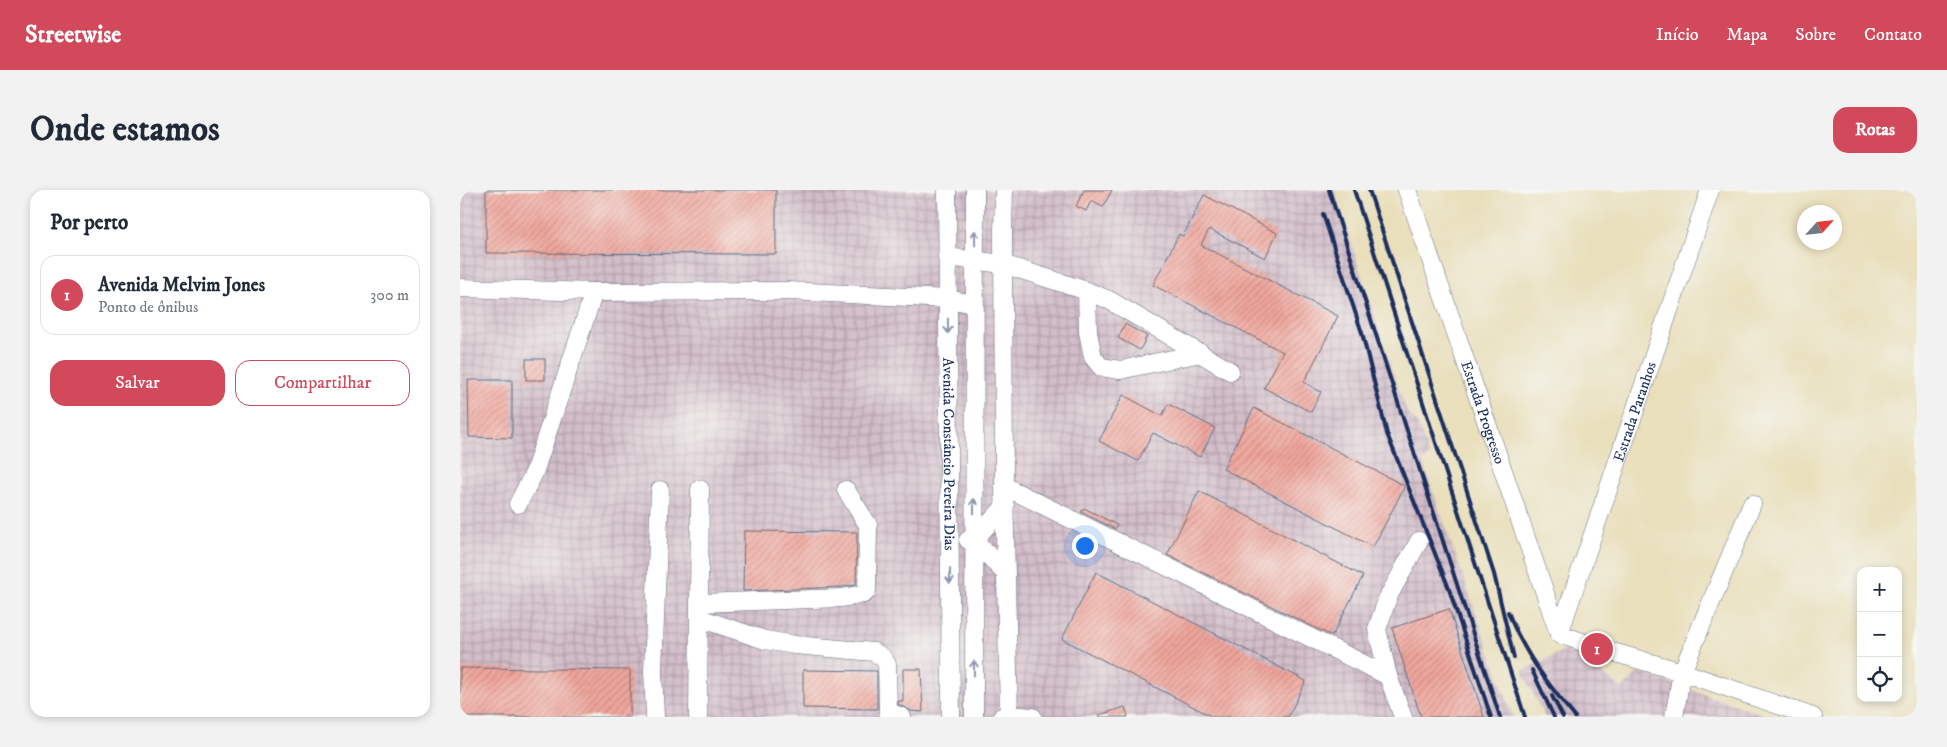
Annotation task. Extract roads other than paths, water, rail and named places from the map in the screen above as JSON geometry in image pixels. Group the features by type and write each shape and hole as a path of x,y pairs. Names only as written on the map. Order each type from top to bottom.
{"street":[{"name":"Avenida Constâncio Pereira Dias","path":"947,190 951,717"},
{"name":"Avenida Constâncio Pereira Dias","path":"974,190 974,717"},
{"path":"1004,190 1004,486 1007,716 1033,717"},
{"name":"Estrada Progresso","path":"1407,190 1559,634"},
{"name":"Estrada Paranhos","path":"1559,634 1710,190"},
{"path":"947,258 1003,264 1087,291 1109,300 1230,371"},
{"path":"460,288 594,292 789,291 948,299 974,304"},
{"path":"1087,291 1088,332 1093,358 1102,367 1120,370 1201,353"},
{"path":"518,504 534,473 594,292"},
{"path":"1004,486 1388,676"},
{"path":"698,717 700,489"},
{"path":"655,717 653,671 660,490"},
{"path":"699,611 842,598 864,594 867,591 868,526 846,490"},
{"path":"1674,717 1682,672 1752,504"},
{"path":"974,540 1005,506"},
{"path":"950,539 974,540 1006,574"},
{"path":"1403,717 1388,676 1377,629 1388,597 1419,541"},
{"path":"699,611 765,640 795,645 874,652 886,664 888,712 902,717"},
{"path":"950,636 974,634"},
{"path":"1559,634 1682,672 1813,717"}],"railway":[{"path":"1329,190 1500,717"},
{"path":"1354,190 1525,717"},
{"path":"1369,190 1494,574 1514,658"},
{"path":"1323,214 1362,333 1387,434 1448,586 1491,717"},
{"path":"1508,612 1529,654 1546,680 1575,717"},
{"path":"1532,670 1554,717"},
{"path":"1552,696 1563,717"}],"place":[{"name":"Avenida Melvim Jones","path":"1597,649"}]}
